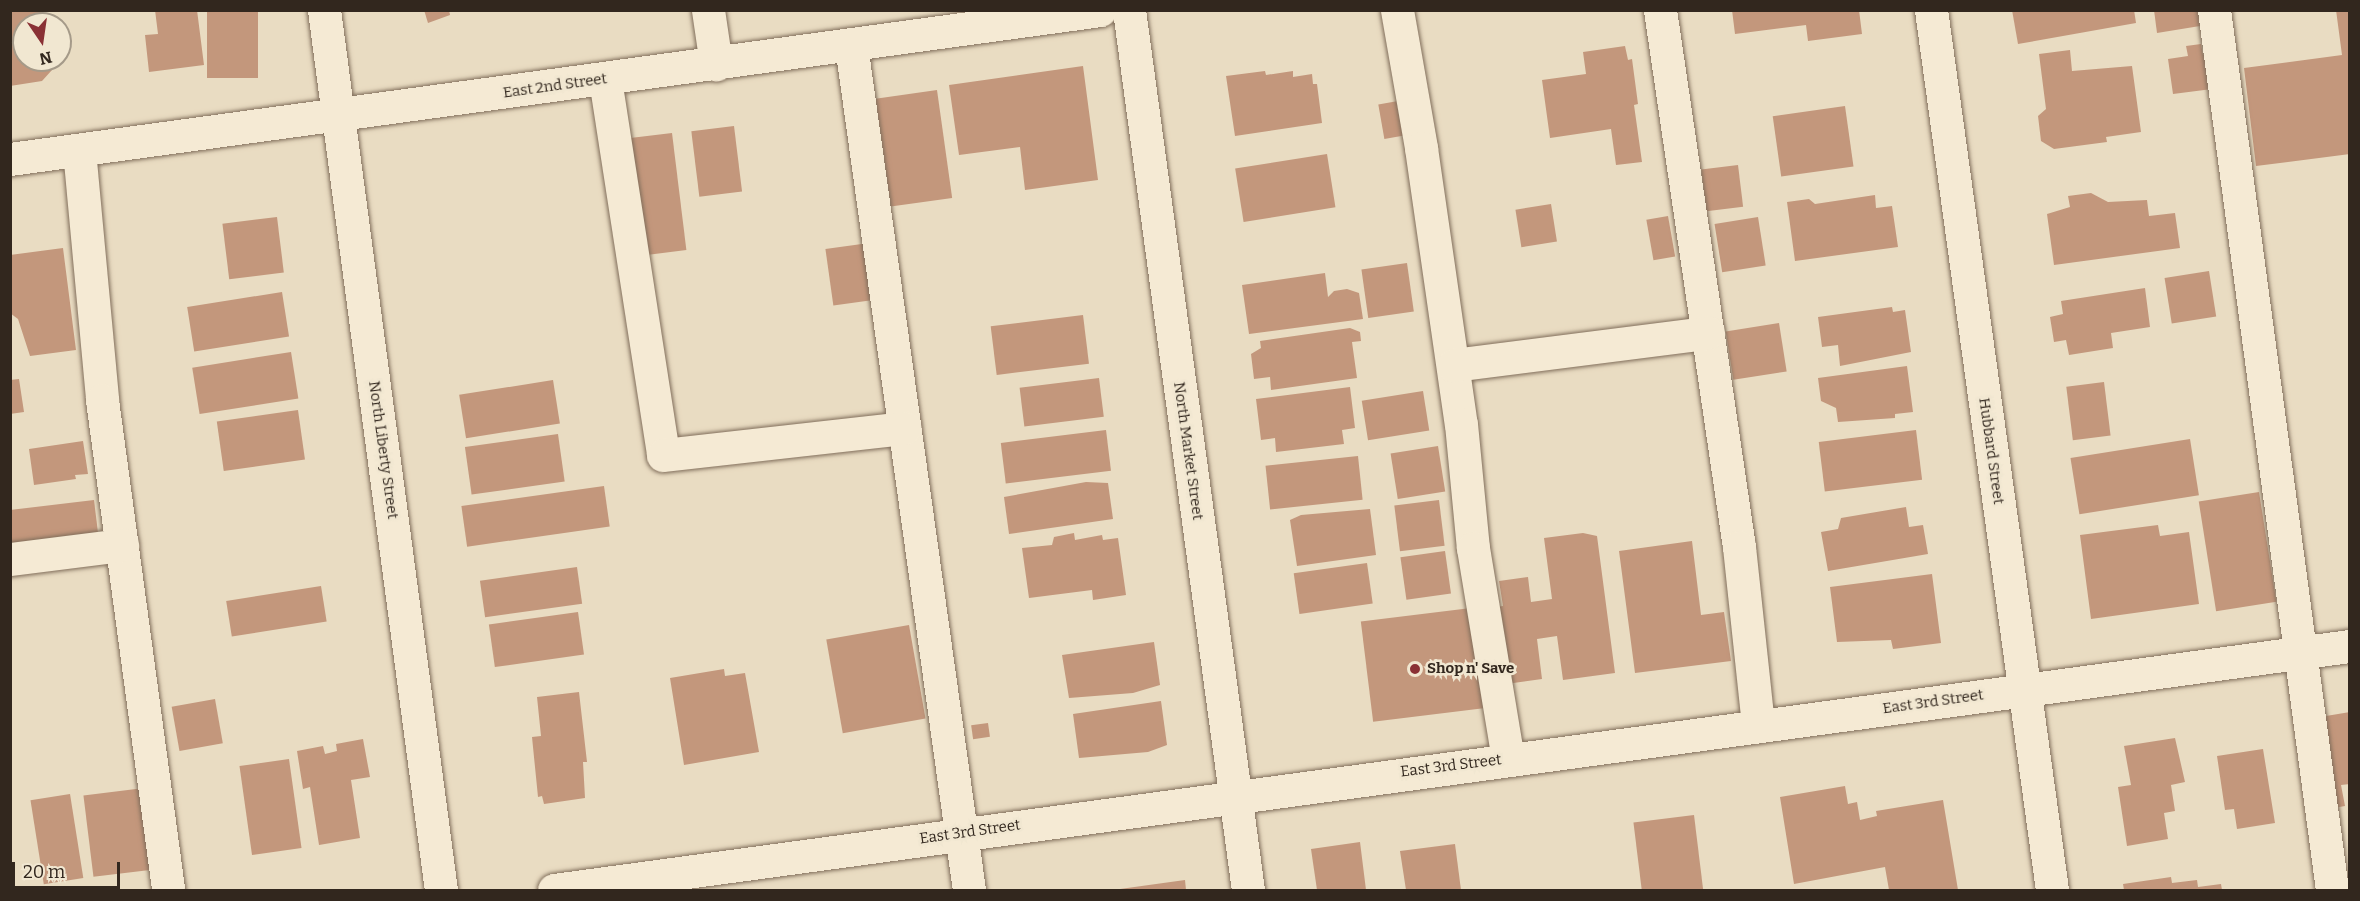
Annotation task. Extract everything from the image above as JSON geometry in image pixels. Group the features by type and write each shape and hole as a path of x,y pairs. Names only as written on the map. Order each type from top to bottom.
{"street":[{"name":"North Liberty Street","path":"324,10 441,891"},
{"path":"708,10 716,64"},
{"name":"East 2nd Street","path":"10,159 339,116 1100,10"},
{"name":"North Market Street","path":"1129,10 1248,891"},
{"path":"1397,10 1453,365 1473,548 1508,759"},
{"path":"1660,10 1739,547 1758,726"},
{"name":"Hubbard Street","path":"1931,10 2052,891"},
{"path":"2214,10 2332,891"},
{"path":"851,45 969,891"},
{"path":"605,79 663,455 904,428"},
{"path":"80,150 102,400 168,891"},
{"path":"1453,365 1708,333"},
{"path":"10,559 122,545"},
{"name":"East 3rd Street","path":"554,891 1235,795 2349,646"}],"building":[{"path":"10,10 41,10 41,12 12,12 12,72 50,72 42,81 10,86"},
{"path":"155,10 197,10 204,65 149,72 145,35 158,34"},
{"path":"207,10 258,10 258,78 207,78"},
{"path":"424,10 449,10 450,15 428,23"},
{"path":"1732,10 1859,10 1862,34 1808,41 1806,25 1735,34"},
{"path":"2012,10 2134,10 2136,23 2018,44"},
{"path":"2154,10 2198,10 2200,26 2157,33"},
{"path":"2336,10 2350,10 2350,154 2256,166 2244,68 2342,55"},
{"path":"2201,44 2203,55 2207,54 2212,89 2173,94 2168,59 2188,56 2186,46"},
{"path":"1625,46 1628,60 1632,59 1638,104 1634,105 1642,162 1616,165 1611,129 1550,138 1542,80 1586,74 1583,52"},
{"path":"2070,50 2072,71 2132,66 2141,132 2106,137 2107,142 2054,149 2041,141 2038,116 2046,109 2039,54"},
{"path":"1083,66 1098,180 1025,190 1020,147 959,155 949,85"},
{"path":"1265,71 1266,75 1293,71 1293,77 1312,74 1313,84 1317,84 1322,123 1235,136 1226,76"},
{"path":"937,90 952,198 891,207 876,99"},
{"path":"1398,101 1404,135 1384,139 1378,104"},
{"path":"1845,106 1853,166 1781,177 1773,116"},
{"path":"734,126 742,192 699,197 691,131"},
{"path":"672,133 686,250 643,255 628,138"},
{"path":"1327,154 1335,207 1244,222 1235,169"},
{"path":"1738,165 1743,207 1706,211 1701,170"},
{"path":"2091,193 2108,202 2147,200 2149,216 2175,213 2180,248 2054,265 2047,214 2070,207 2068,196"},
{"path":"1875,195 1876,208 1892,206 1898,247 1795,261 1787,202 1809,199 1815,204"},
{"path":"1551,204 1557,242 1521,247 1515,210"},
{"path":"1668,216 1675,256 1653,260 1646,220"},
{"path":"277,217 284,273 229,279 222,224"},
{"path":"1758,217 1766,265 1722,272 1715,224"},
{"path":"869,243 877,299 833,306 825,249"},
{"path":"63,248 76,350 30,356 18,319 10,313 10,255"},
{"path":"1407,263 1414,312 1368,318 1361,269"},
{"path":"2209,271 2216,316 2172,323 2165,278"},
{"path":"1325,273 1328,297 1334,291 1347,289 1359,293 1363,319 1249,334 1242,285"},
{"path":"2145,288 2150,327 2111,333 2113,348 2069,355 2066,340 2054,342 2050,317 2063,314 2061,301"},
{"path":"282,292 289,336 194,351 187,307"},
{"path":"1892,307 1893,312 1905,310 1911,352 1840,366 1838,345 1822,347 1818,317"},
{"path":"1083,315 1089,364 997,375 991,326"},
{"path":"1779,323 1787,371 1733,380 1726,331"},
{"path":"1350,328 1360,332 1361,341 1352,342 1357,378 1271,390 1270,377 1254,379 1251,354 1261,348 1260,341"},
{"path":"291,352 298,398 200,414 192,368"},
{"path":"1907,366 1913,412 1895,414 1895,418 1838,422 1836,408 1821,401 1818,378"},
{"path":"1099,378 1104,417 1024,426 1020,388"},
{"path":"19,379 24,412 10,414 10,380"},
{"path":"553,380 560,423 466,438 459,395"},
{"path":"2104,382 2111,436 2073,440 2066,387"},
{"path":"1350,387 1355,428 1342,430 1344,444 1276,452 1275,438 1261,440 1256,399"},
{"path":"1423,391 1429,431 1368,440 1362,401"},
{"path":"298,410 305,460 224,471 217,421"},
{"path":"1106,430 1111,471 1006,484 1001,443"},
{"path":"1916,430 1922,480 1825,492 1819,442"},
{"path":"558,434 565,482 472,495 465,447"},
{"path":"2190,439 2199,495 2079,514 2070,458"},
{"path":"83,441 88,474 75,475 76,479 34,485 29,449"},
{"path":"1438,446 1445,491 1398,499 1391,454"},
{"path":"1358,456 1363,500 1270,509 1266,466"},
{"path":"1086,482 1108,483 1113,519 1009,534 1004,497"},
{"path":"604,486 610,527 467,547 461,506"},
{"path":"2259,492 2276,602 2216,611 2199,502"},
{"path":"94,500 98,533 10,550 10,510"},
{"path":"1439,500 1445,546 1400,551 1394,505"},
{"path":"1906,507 1909,527 1923,525 1928,554 1828,571 1821,532 1838,529 1841,518"},
{"path":"1370,509 1376,555 1297,566 1290,520 1301,515"},
{"path":"2158,525 2160,536 2189,532 2199,604 2091,619 2080,535"},
{"path":"1074,533 1075,540 1102,535 1103,540 1118,538 1126,595 1093,600 1092,590 1029,598 1022,548 1052,545 1054,537"},
{"path":"1583,533 1597,536 1615,673 1563,680 1557,636 1537,639 1542,679 1499,685 1489,608 1503,606 1499,581 1528,577 1531,602 1552,599 1544,538"},
{"path":"1692,541 1701,615 1724,612 1731,661 1635,673 1619,551"},
{"path":"1445,551 1451,594 1406,600 1400,557"},
{"path":"1367,563 1373,604 1299,614 1294,573"},
{"path":"577,567 582,604 485,617 480,581"},
{"path":"1932,574 1941,643 1893,649 1891,640 1837,642 1830,587"},
{"path":"321,586 327,622 232,637 226,601"},
{"path":"1471,608 1483,708 1373,722 1361,622"},
{"path":"578,612 584,655 495,667 489,625"},
{"path":"909,625 925,719 843,733 826,640"},
{"path":"1154,642 1160,685 1133,693 1069,698 1062,655"},
{"path":"724,669 725,676 745,673 759,752 684,765 670,678"},
{"path":"579,692 587,762 583,762 585,798 544,804 542,796 538,797 532,737 541,736 537,697"},
{"path":"215,699 223,743 179,751 172,707"},
{"path":"1161,701 1167,745 1148,752 1079,758 1073,714"},
{"path":"2350,712 2350,784 2341,785 2345,806 2328,809 2314,718"},
{"path":"988,723 990,737 973,739 971,725"},
{"path":"2175,738 2185,782 2171,785 2175,811 2164,813 2168,839 2127,846 2118,787 2131,785 2124,746"},
{"path":"363,739 370,777 351,780 360,838 319,845 310,787 303,789 297,751 323,746 325,754 337,751 336,744"},
{"path":"2263,749 2275,823 2237,829 2234,809 2225,810 2217,756"},
{"path":"289,759 302,848 252,855 239,766"},
{"path":"1845,786 1848,804 1857,802 1860,820 1877,816 1876,811 1943,800 1958,890 1889,890 1885,867 1794,884 1780,797"},
{"path":"144,788 154,869 93,877 83,795"},
{"path":"70,794 83,878 44,884 30,800"},
{"path":"1694,815 1703,890 1642,890 1633,822"},
{"path":"1360,842 1366,890 1317,890 1311,849"},
{"path":"1455,844 1461,890 1406,890 1400,851"},
{"path":"2171,877 2172,883 2197,880 2198,887 2221,884 2222,890 2124,890 2123,884"},
{"path":"1185,880 1186,890 1120,890 1120,889"}],"place":[{"name":"Shop n' Save","path":"1415,669"}]}
